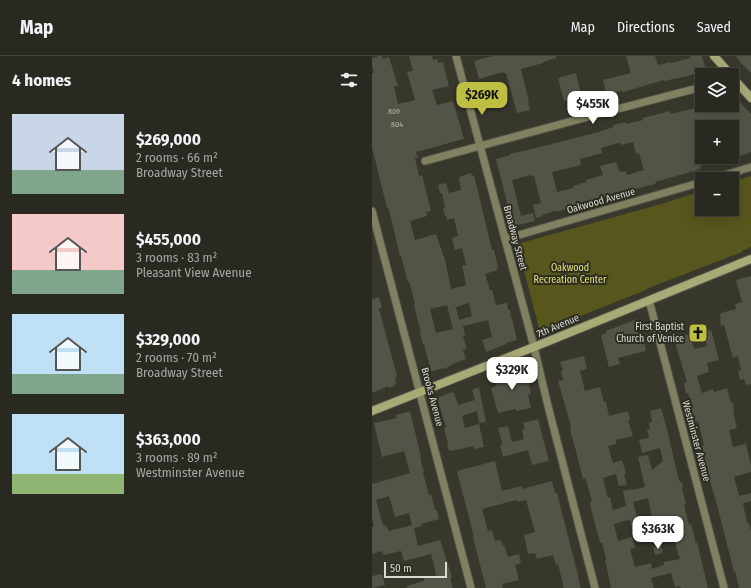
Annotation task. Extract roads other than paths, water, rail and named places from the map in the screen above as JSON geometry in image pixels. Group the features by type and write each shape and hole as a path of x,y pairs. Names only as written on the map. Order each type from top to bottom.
{"street":[{"name":"Broadway Street","path":"456,56 534,347 595,588"},
{"path":"714,56 724,68"},
{"path":"739,85 751,98"},
{"path":"425,161 695,89"},
{"path":"734,172 751,167"},
{"name":"Oakwood Avenue","path":"505,239 695,184"},
{"name":"Brooks Avenue","path":"372,210 471,588"},
{"name":"7th Avenue","path":"372,411 751,259"},
{"name":"Westminster Avenue","path":"649,300 724,588"}],"place":[{"name":"First Baptist Church of Venice","path":"698,333"}],"park label":[{"name":"Oakwood Recreation Center","path":"570,274"}]}
